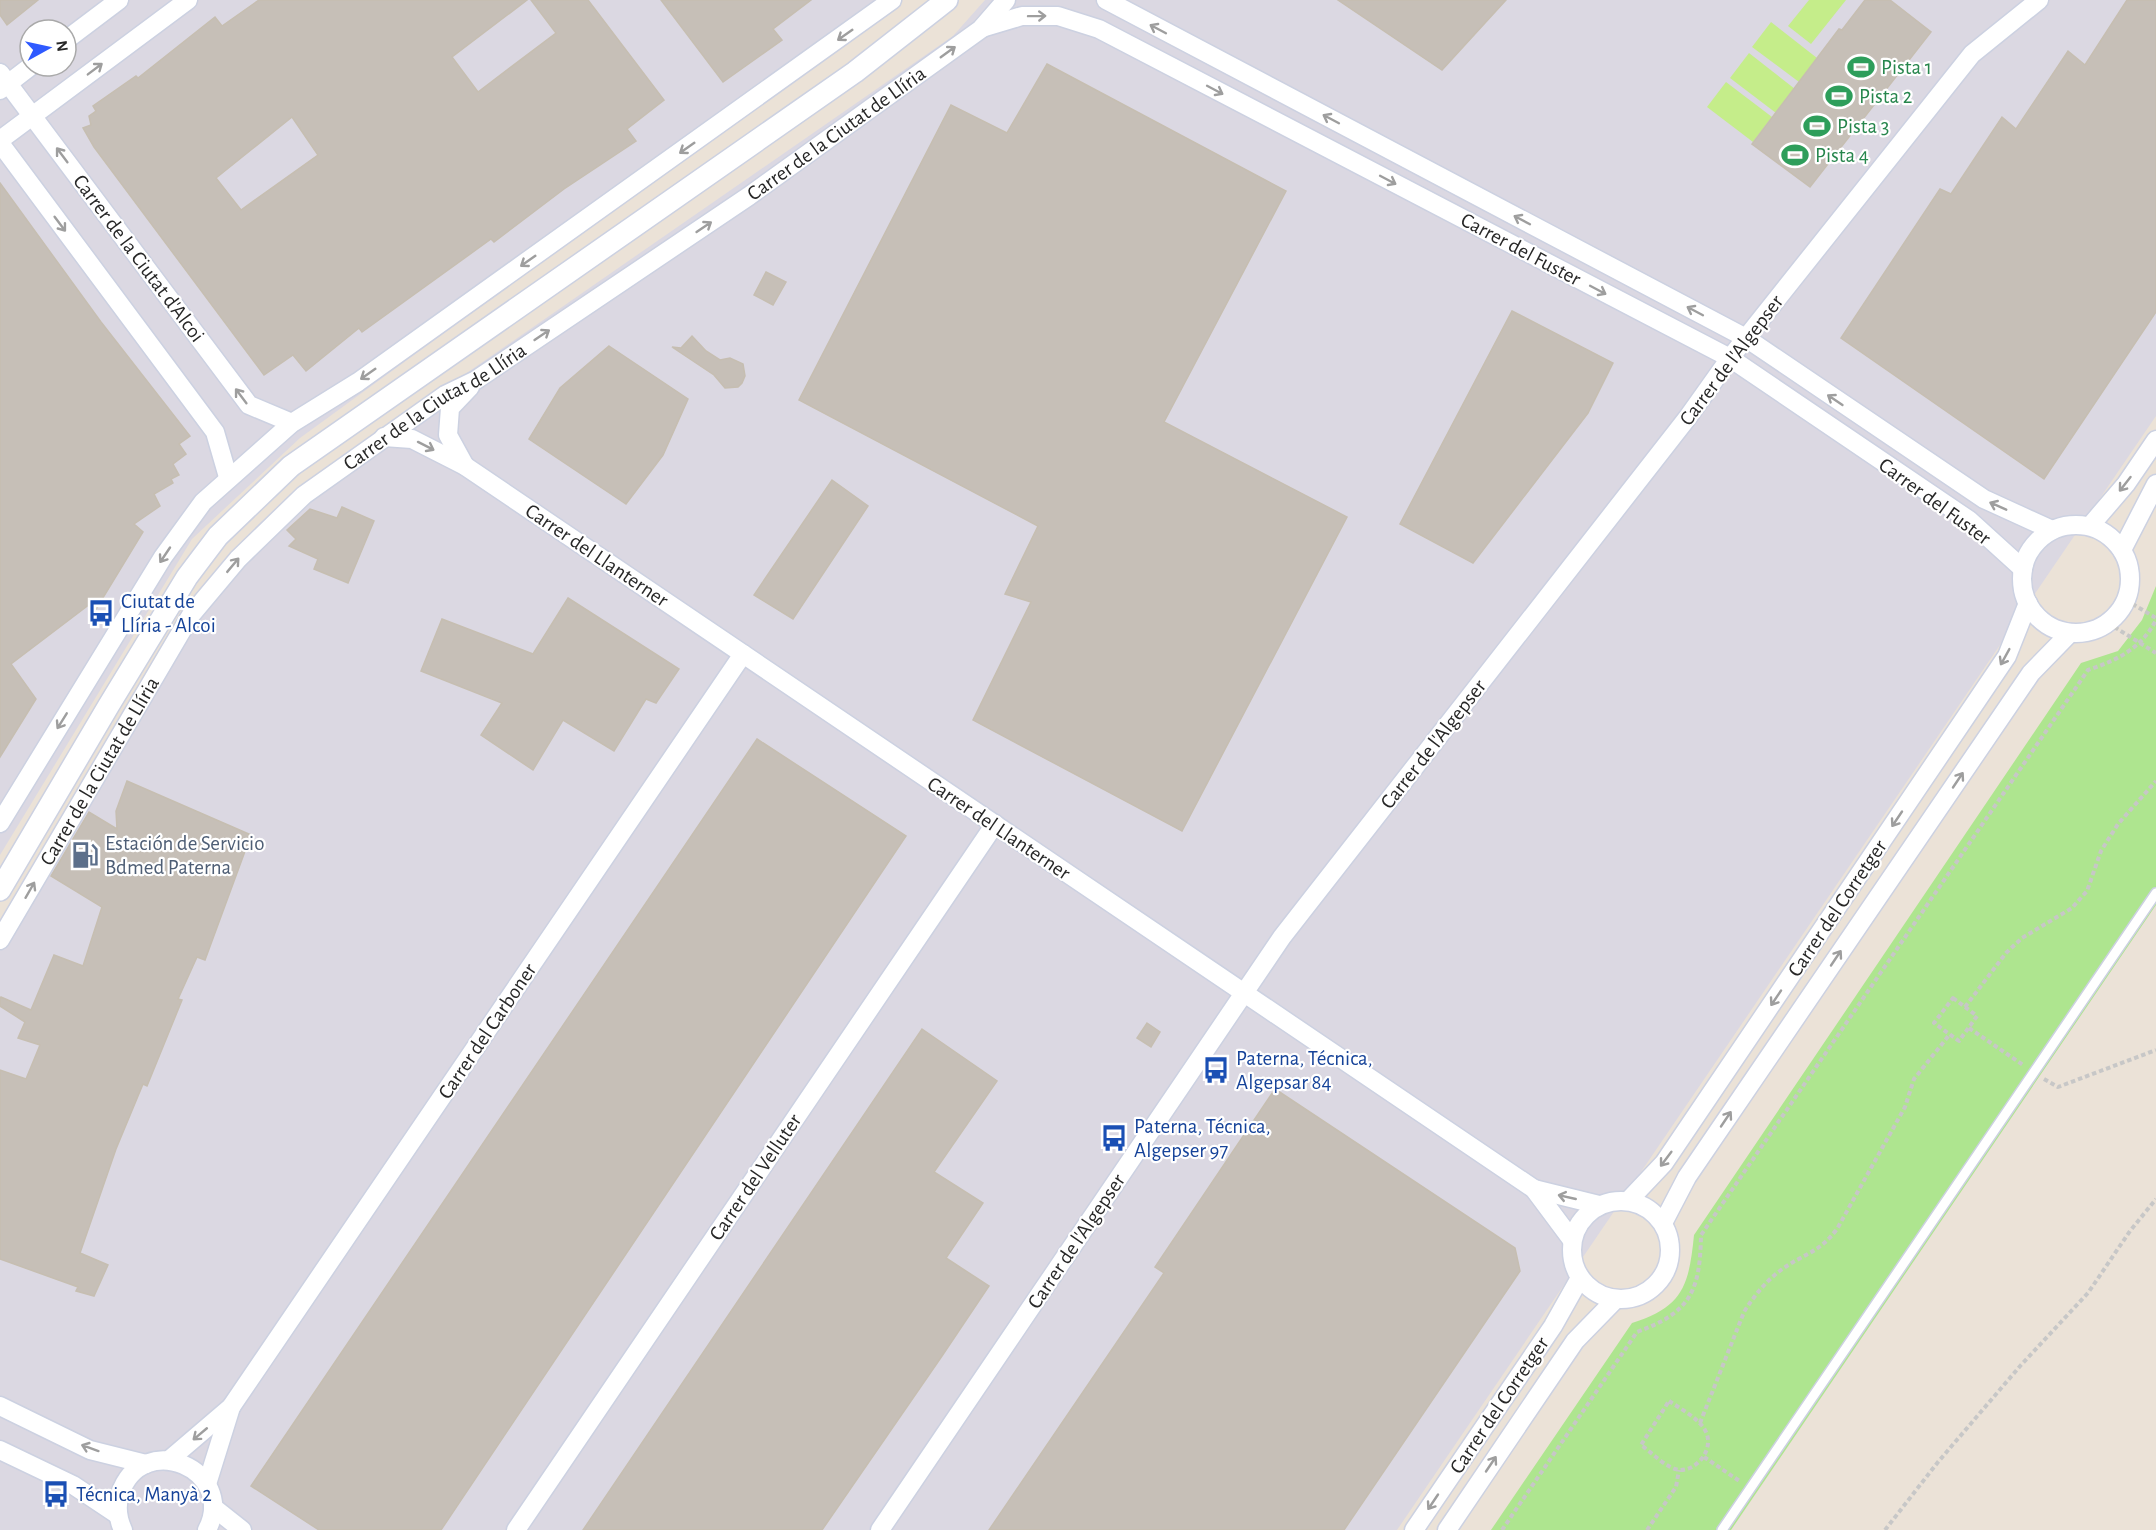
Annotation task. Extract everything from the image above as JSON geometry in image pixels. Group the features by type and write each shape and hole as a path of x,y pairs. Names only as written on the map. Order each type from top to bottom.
{"street":[{"path":"78,31 119,0"},
{"path":"0,142 188,0"},
{"path":"0,822 163,557 203,502 228,477 292,423 358,382 892,0"},
{"name":"Carrer de la Ciutat de Llíria","path":"0,890 187,577 218,536 255,499 291,466 855,72 947,0"},
{"name":"Carrer de la Ciutat de Llíria","path":"0,940 191,615 238,559 304,495 384,436 445,395 476,380 749,196 981,29 1006,0"},
{"name":"Carrer del Fuster","path":"1106,0 1746,338 1984,499 2052,530"},
{"name":"Carrer de l'Algepser","path":"880,1530 1282,937 1674,435 1730,358 1972,54 2039,0"},
{"name":"Carrer del Fuster","path":"981,29 1022,16 1058,16 1099,29 1730,358 1969,520 2023,569"},
{"path":"2,82 18,73"},
{"name":"Carrer de la Ciutat d'Alcoi","path":"2,82 56,147 249,405 292,423"},
{"name":"Carrer de la Ciutat d'Alcoi","path":"0,142 216,432 228,477"},
{"name":"Carrer del Llanterner","path":"465,466 448,435 450,408 476,380"},
{"name":"Carrer del Llanterner","path":"384,436 412,439 465,466 1245,993 1534,1189 1572,1240"},
{"path":"2090,526 2126,484 2156,440"},
{"path":"2122,550 2156,484"},
{"path":"2077,525 2090,526 2114,540 2122,550 2128,566 2130,583 2126,600 2119,613 2108,623 2096,629 2070,633 2053,628 2038,618 2028,603 2023,587 2023,569 2028,553 2038,540 2052,530 2077,525"},
{"name":"Carrer del Corretger","path":"1629,1200 1664,1163 2007,656 2028,603"},
{"name":"Carrer del Corretger","path":"1663,1223 1687,1177 2024,683 2070,633"},
{"name":"Carrer del Carboner","path":"169,1460 231,1407 743,654"},
{"name":"Carrer del Velluter","path":"516,1530 994,824"},
{"name":"Carrer del Llanterner","path":"1534,1189 1599,1205"},
{"path":"1614,1200 1629,1200 1648,1208 1663,1223 1669,1237 1671,1253 1667,1269 1659,1282 1647,1292 1632,1298 1616,1299 1602,1296 1580,1278 1574,1266 1572,1240 1578,1225 1587,1213 1599,1205 1614,1200"},
{"name":"Carrer del Corretger","path":"1414,1530 1553,1326 1580,1278"},
{"name":"Carrer del Corretger","path":"1447,1530 1575,1341 1616,1299"},
{"path":"0,1406 90,1450 146,1464 169,1460 190,1468 207,1484 213,1507 207,1530"},
{"name":"Carrer del Carboner","path":"207,1484 231,1407"},
{"path":"0,1450 73,1485 120,1523"},
{"path":"120,1523 118,1500 123,1485 133,1473 146,1464"},
{"path":"213,1507 242,1530"}],"lane":[{"path":"1722,1530 2156,893"}],"path":[{"path":"1502,1530 1637,1332 1666,1321 1687,1302 1700,1270 1701,1235 2088,670 2121,658 2150,632 2156,619 2126,600"},
{"path":"2108,623 2156,653"},
{"path":"1965,1007 2006,953 2022,938 2072,908 2087,891 2101,851 2118,824 2156,781"},
{"path":"1953,998 1977,1016 1959,1041 1950,1034 1934,1023 1953,998"},
{"path":"1700,1423 1744,1312 1754,1296 1781,1269 1825,1245 1831,1237 1905,1107 1914,1079 1950,1034"},
{"path":"1885,1530 1953,1444 2021,1365 2088,1293 2130,1231 2156,1199"},
{"path":"1669,1401 1700,1423 1707,1432 1704,1457 1693,1466 1679,1470 1641,1444 1669,1401"},
{"path":"1647,1530 1676,1487 1679,1470"}],"shaded area":[{"path":"0,0 901,0 300,438 192,539 0,855"},
{"path":"985,0 2156,0 2156,416 1397,1530 0,1530 0,928 186,605 243,540 311,481 953,36"}],"green space":[{"path":"1809,0 1846,0 1811,44 1788,26"},
{"path":"1771,22 1817,58 1799,82 1752,47"},
{"path":"1749,53 1795,89 1776,113 1730,78"},
{"path":"1726,82 1772,117 1753,142 1707,107"},
{"path":"2156,586 2156,905 1731,1530 1491,1530 1632,1323 1663,1309 1681,1291 1690,1267 1694,1235 2081,663 2118,651 2142,620"}],"building":[{"path":"0,0 38,0 7,25 0,15"},
{"path":"259,0 527,0 452,57 478,92 556,33 531,0 588,0 664,100 627,129 636,141 564,189 494,242 491,239 362,332 359,328 306,371 293,355 264,375 94,147 83,128 91,125 89,116 96,111 93,106 136,76 138,78 215,17 222,26","holes":["292,117 318,155 241,210 216,178"]},
{"path":"661,0 811,0 773,29 782,40 723,82"},
{"path":"1338,0 1506,0 1442,70"},
{"path":"1865,0 1890,0 1931,32 1810,187 1752,144 1839,29 1842,30"},
{"path":"2127,0 2156,0 2156,312 2044,479 1841,338 1940,189 1951,194 2002,117 2016,129 2068,51 2085,65"},
{"path":"1047,64 1286,191 1164,422 1347,517 1182,831 973,720 1031,602 1005,594 1038,526 799,400 951,105 1007,133"},
{"path":"0,183 101,322 190,436 179,444 186,454 173,464 179,475 171,479 173,483 154,494 160,506 134,524 143,532 95,611 90,604 11,664 36,699 0,757"},
{"path":"766,272 786,282 773,305 754,295"},
{"path":"1512,311 1613,363 1588,413 1473,563 1400,524"},
{"path":"692,336 706,351 720,360 730,358 743,364 745,376 738,387 725,388 714,375 672,347 681,348"},
{"path":"609,346 688,399 663,455 626,504 529,439 560,388"},
{"path":"832,480 868,506 793,619 754,595"},
{"path":"342,507 374,521 348,583 314,569 318,559 289,546 296,539 287,530 310,509 337,518"},
{"path":"568,598 679,669 656,703 646,699 614,751 563,720 533,770 481,735 502,703 421,671 442,619 533,654"},
{"path":"757,739 906,836 441,1530 319,1530 251,1486"},
{"path":"127,781 251,835 205,960 197,957 178,999 182,1000 147,1086 143,1084 116,1149 80,1253 108,1265 94,1296 76,1291 78,1287 0,1259 0,1070 26,1079 40,1045 18,1038 25,1022 0,1006 0,999 1,997 31,1010 54,955 83,966 102,907 51,876 89,812 117,829 116,811"},
{"path":"1147,1023 1160,1032 1151,1047 1137,1038"},
{"path":"922,1029 997,1081 934,1172 983,1203 946,1258 989,1286 942,1356 822,1530 583,1530"},
{"path":"1275,1089 1515,1248 1520,1271 1344,1530 989,1530 1164,1273 1155,1267"}],"place":[{"name":"Pista 1","path":"1861,67"},
{"name":"Pista 2","path":"1839,96"},
{"name":"Pista 3","path":"1817,126"},
{"name":"Pista 4","path":"1795,155"},
{"name":"Ciutat de Llíria - Alcoi","path":"101,613"},
{"name":"Estación de Servicio Bdmed Paterna","path":"85,855"},
{"name":"Paterna, Técnica, Algepsar 84","path":"1216,1070"},
{"name":"Paterna, Técnica, Algepser 97","path":"1114,1138"},
{"name":"Técnica, Manyà 2","path":"56,1494"}]}
